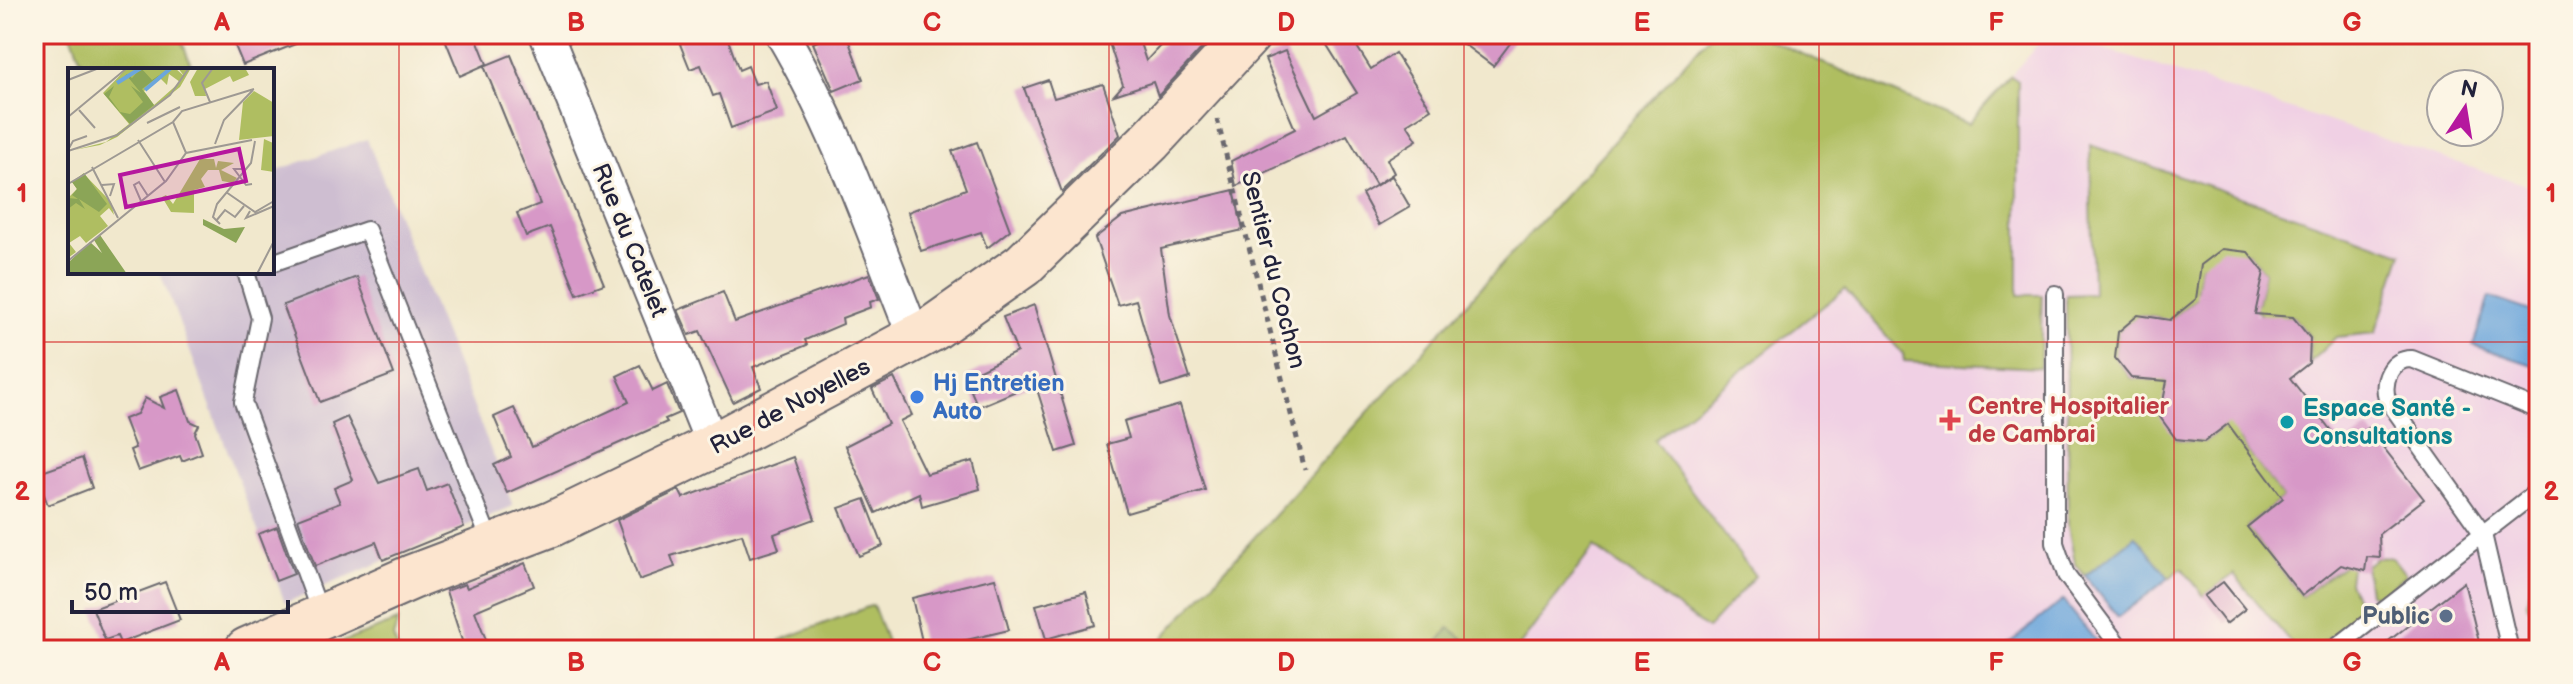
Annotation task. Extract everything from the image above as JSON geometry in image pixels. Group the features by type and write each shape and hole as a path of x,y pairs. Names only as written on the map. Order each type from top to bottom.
{"street":[{"name":"Rue du Catelet","path":"546,34 713,446"},
{"path":"782,34 802,69 915,339"},
{"name":"Rue de Noyelles","path":"247,650 442,565 552,524 713,446 915,339 959,312 1023,265 1150,141 1249,34"}],"lane":[{"path":"274,262 367,230 492,548"},
{"path":"247,274 260,318 243,402 322,617"},
{"path":"2055,294 2055,543 2066,575 2122,650"},
{"path":"2510,650 2483,534 2387,399 2385,382 2396,363 2402,359 2412,359 2539,410"},
{"path":"2333,650 2539,490"}],"path":[{"name":"Sentier du Cochon","path":"1207,79 1305,470"}],"shaded area":[{"name":"Centre Hospitalier de Cambrai","path":"1711,34 1755,34 1968,124 2047,34 2058,34 2539,189 2539,650 1152,650"},
{"path":"367,139 513,506 285,603 161,274 274,274 274,171"}],"green space":[{"path":"71,34 179,34 192,68 84,68"},
{"path":"1711,34 1755,34 1968,124 2011,76 2018,81 2018,295 2042,295 2040,368 1904,361 1903,354 1845,289 1654,440 1755,576 1707,629 1594,547 1516,650 1478,650 1449,628 1432,650 1152,650"},
{"path":"2090,145 2402,253 2375,333 2336,337 2309,363 2310,337 2293,317 2262,317 2254,306 2258,303 2264,272 2248,252 2201,265 2197,290 2201,295 2166,323 2163,319 2139,315 2118,332 2115,358 2131,378 2157,380 2162,377 2170,388 2176,439 2204,442 2224,427 2221,415 2235,404 2239,439 2283,498 2247,527 2302,596 2352,559 2349,582 2361,612 2313,650 2297,650 2234,574 2204,596 2182,568 2169,578 2136,536 2085,576 2075,563 2068,527 2066,295 2093,294"},
{"path":"2539,547 2539,621 2527,603"},
{"path":"2392,557 2406,575 2378,598 2369,593 2365,566 2376,558"},
{"path":"873,605 890,650 783,650 780,640"},
{"path":"398,621 393,637 398,650 332,650 331,646"},
{"path":"1449,628 1478,650 1432,650"}],"water":[{"path":"2489,297 2539,314 2539,367 2473,345"},
{"path":"2136,536 2169,578 2118,617 2085,576"},
{"path":"2063,600 2100,646 2095,650 2001,650"}],"building":[{"path":"230,34 318,34 318,35 243,65"},
{"path":"443,34 475,34 487,64 460,76"},
{"path":"676,34 726,34 739,70 748,66 755,84 766,81 777,111 731,128 719,94 713,96 701,65 690,69"},
{"path":"815,34 846,34 863,79 834,91 813,43 818,41"},
{"path":"1106,34 1137,34 1146,61 1171,34 1215,34 1158,96 1153,82 1114,95 1123,85"},
{"path":"1320,34 1349,34 1371,69 1395,53 1431,109 1407,124 1417,140 1387,159 1394,173 1376,185 1347,135 1236,186 1231,161 1295,129 1265,59 1285,51 1316,116 1357,93"},
{"path":"1450,34 1517,34 1493,66"},
{"path":"511,55 604,284 577,294 550,227 526,236 517,213 540,204 484,66"},
{"path":"1048,80 1054,98 1103,84 1120,135 1062,192 1024,88"},
{"path":"977,142 1010,230 987,248 981,232 921,251 908,212 966,189 952,151"},
{"path":"1392,176 1410,207 1379,225 1362,194"},
{"path":"1234,190 1243,230 1161,249 1170,315 1190,378 1161,387 1136,300 1118,305 1095,238 1122,217"},
{"name":"Espace Santé - Consultations","path":"2222,249 2248,252 2264,272 2255,314 2293,317 2310,338 2309,363 2290,378 2344,447 2368,428 2424,499 2379,534 2380,558 2367,557 2365,571 2341,565 2302,596 2247,527 2283,498 2228,424 2204,442 2176,439 2160,417 2167,381 2131,378 2115,358 2118,332 2138,315 2170,320 2196,299 2201,265"},
{"path":"869,274 879,299 870,302 871,307 842,318 843,324 805,340 807,345 753,367 761,388 733,402 700,331 689,335 678,310 723,292 735,322"},
{"path":"357,277 394,374 320,402 283,305"},
{"path":"1034,305 1076,446 1057,452 1035,383 978,407 965,377 1017,352 1003,317"},
{"path":"640,365 653,391 667,384 679,413 665,419 667,422 507,493 494,465 511,457 494,417 514,408 532,447 629,402 617,376"},
{"path":"894,378 912,415 900,421 926,474 973,461 980,489 922,506 919,493 876,513 845,446 888,424 872,389"},
{"path":"179,390 190,421 199,425 195,433 202,453 182,461 180,456 138,471 130,450 135,448 124,419 137,414 145,398 164,408 160,397"},
{"path":"1180,405 1205,490 1127,513 1107,444 1129,438 1124,421"},
{"path":"347,417 379,483 419,469 427,491 447,483 464,527 383,560 376,542 315,566 298,519 340,503 334,488 353,480 332,424"},
{"path":"793,457 815,519 774,534 779,549 750,558 742,534 671,556 675,567 639,580 617,520 679,490 683,498"},
{"path":"82,458 92,488 48,505 36,474"},
{"path":"865,499 883,546 859,556 839,508"},
{"path":"277,527 294,574 276,581 258,534"},
{"path":"525,563 534,586 475,611 490,650 465,650 446,591 465,584 467,588"},
{"path":"995,578 1009,630 924,650 912,598"},
{"path":"165,582 180,620 120,643 117,636 105,640 93,609"},
{"path":"2223,582 2245,609 2226,624 2204,596"},
{"name":"Public","path":"2464,582 2481,650 2377,650"},
{"path":"1086,592 1095,625 1046,639 1036,605"}],"place":[{"name":"Hj Entretien Auto","path":"917,397"},
{"name":"Centre Hospitalier de Cambrai","path":"1950,420"},
{"name":"Espace Santé - Consultations","path":"2287,422"},
{"name":"Public","path":"2446,616"}]}
